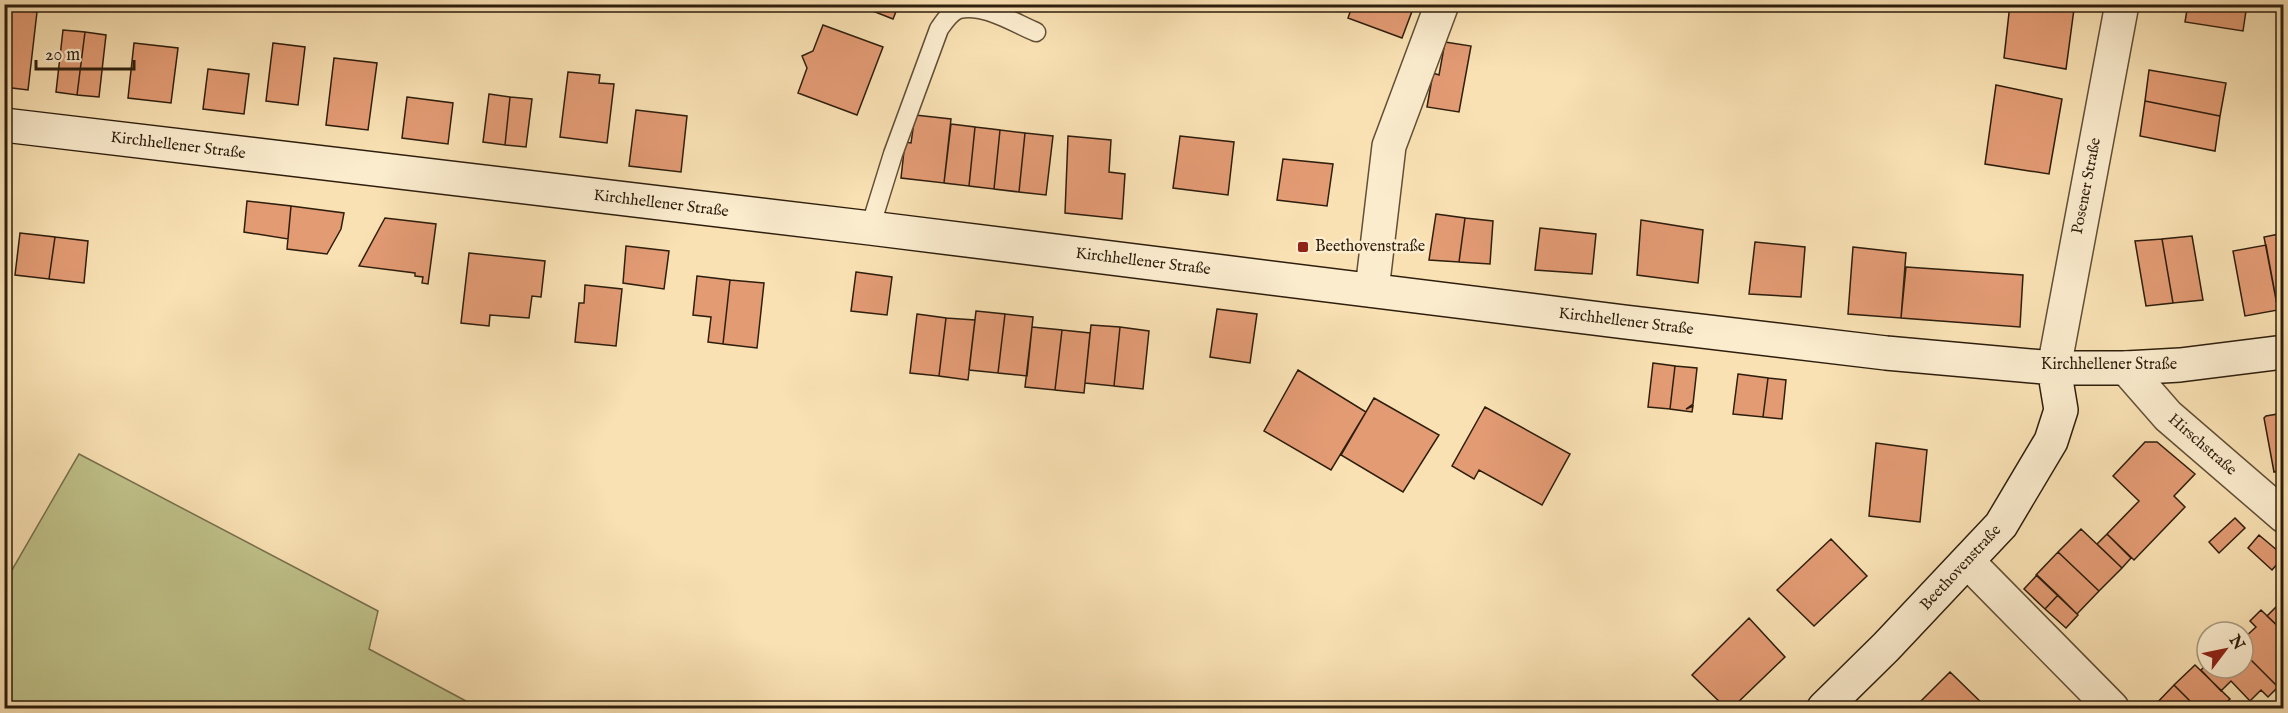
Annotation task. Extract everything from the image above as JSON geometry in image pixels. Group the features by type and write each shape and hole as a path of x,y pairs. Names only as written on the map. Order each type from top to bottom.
{"main road":[{"path":"1372,290 1389,146 1442,4"},
{"name":"Posener Straße","path":"2054,368 2122,4"},
{"name":"Kirchhellener Straße","path":"4,125 870,228 1886,353 2054,368 2126,368 2180,365 2283,352"},
{"name":"Beethovenstraße","path":"1824,708 1968,562 2001,525 2051,441 2061,410 2054,368"},
{"name":"Hirschstraße","path":"2126,368 2168,416 2283,516"},
{"path":"1968,562 2112,708"}],"lane":[{"path":"870,228 893,154 939,29 948,17 958,9 981,9 1036,32"}],"green space":[{"path":"79,454 378,611 369,649 479,708 5,708 5,582"}],"building":[{"path":"855,4 899,4 893,19"},
{"path":"1353,4 1411,4 1414,6 1402,38 1348,18"},
{"path":"2010,4 2042,4 2074,9 2066,69 2004,58"},
{"path":"2188,4 2247,4 2243,31 2185,22"},
{"path":"4,8 37,12 28,90 4,87"},
{"path":"823,25 883,47 857,115 798,93 807,68 802,56 813,51"},
{"path":"63,30 85,32 77,95 56,92"},
{"path":"85,32 106,35 99,97 77,95"},
{"path":"1445,42 1471,46 1459,112 1427,107 1433,73 1439,75"},
{"path":"134,43 178,48 171,103 128,98"},
{"path":"273,43 305,47 298,105 266,101"},
{"path":"334,58 377,63 368,130 326,125"},
{"path":"208,69 249,74 244,114 203,109"},
{"path":"2149,70 2226,83 2220,116 2145,101"},
{"path":"568,72 600,75 599,83 614,84 607,143 560,137"},
{"path":"1996,85 2062,99 2049,174 1985,164"},
{"path":"489,94 510,97 505,145 483,142"},
{"path":"407,97 453,103 448,144 402,138"},
{"path":"510,97 532,99 526,147 505,145"},
{"path":"2145,101 2220,116 2215,151 2140,136"},
{"path":"636,110 687,116 681,172 629,166"},
{"path":"915,115 951,119 944,183 901,178 905,142 911,143"},
{"path":"951,124 975,127 969,186 944,183"},
{"path":"975,127 1000,130 994,189 969,186"},
{"path":"1000,130 1025,133 1019,192 994,189"},
{"path":"1025,133 1053,136 1046,195 1019,192"},
{"path":"1068,136 1111,140 1109,172 1125,174 1122,219 1065,213"},
{"path":"1180,136 1234,142 1228,195 1173,188"},
{"path":"1283,159 1333,164 1327,206 1277,200"},
{"path":"247,201 291,206 288,239 244,232"},
{"path":"291,206 344,213 341,229 327,254 287,249"},
{"path":"1436,214 1465,218 1459,262 1429,260"},
{"path":"385,218 436,224 428,284 422,283 423,277 415,276 415,273 359,266"},
{"path":"1465,218 1493,221 1490,264 1459,262"},
{"path":"1641,220 1703,230 1698,283 1637,275"},
{"path":"1540,228 1596,234 1592,274 1535,270"},
{"path":"20,233 55,237 49,279 15,275"},
{"path":"2284,233 2284,308 2278,310 2264,237"},
{"path":"2192,236 2203,300 2173,303 2162,239"},
{"path":"55,237 88,241 84,283 49,279"},
{"path":"2162,239 2173,303 2146,306 2135,241"},
{"path":"1755,242 1805,247 1801,297 1749,294"},
{"path":"2266,245 2278,310 2245,316 2233,251"},
{"path":"626,246 669,251 664,289 623,283"},
{"path":"1853,247 1906,253 1901,318 1848,314"},
{"path":"469,253 545,261 541,297 532,296 529,318 490,315 489,326 461,323"},
{"path":"1906,267 2023,275 2020,327 1901,318"},
{"path":"856,272 892,277 887,315 851,311"},
{"path":"697,276 730,280 723,344 708,342 711,317 693,315"},
{"path":"730,280 764,283 757,348 723,344"},
{"path":"585,285 622,289 616,346 575,342 579,303 584,303"},
{"path":"1217,309 1257,314 1250,363 1210,357"},
{"path":"976,311 1005,314 998,373 969,370"},
{"path":"917,314 946,318 939,376 910,373"},
{"path":"1005,314 1033,317 1027,376 998,373"},
{"path":"946,318 975,320 968,380 939,376"},
{"path":"1091,325 1120,327 1114,386 1085,383"},
{"path":"1032,327 1062,330 1055,390 1025,387"},
{"path":"1120,327 1149,331 1143,389 1114,386"},
{"path":"1062,330 1090,333 1084,393 1055,390"},
{"path":"1653,363 1675,366 1670,409 1648,407"},
{"path":"1675,366 1697,368 1693,404 1686,409 1693,406 1692,412 1670,409"},
{"path":"1298,370 1366,412 1331,470 1264,431"},
{"path":"1738,374 1768,378 1763,417 1733,414"},
{"path":"1768,378 1786,380 1782,419 1763,417"},
{"path":"1374,398 1439,435 1403,492 1341,455"},
{"path":"1485,407 1570,454 1542,505 1479,470 1474,479 1452,466"},
{"path":"2284,413 2284,470 2274,472 2264,418"},
{"path":"2145,442 2157,442 2195,474 2174,496 2185,507 2134,560 2107,534 2139,501 2113,476"},
{"path":"1876,443 1927,450 1920,522 1869,516"},
{"path":"2235,518 2245,528 2219,553 2209,542"},
{"path":"2081,529 2122,568 2099,591 2058,552"},
{"path":"2107,534 2131,558 2122,568 2097,544"},
{"path":"2259,535 2284,556 2272,570 2248,548"},
{"path":"1831,539 1867,576 1814,626 1777,590"},
{"path":"2058,552 2099,591 2077,614 2036,575"},
{"path":"2037,575 2058,595 2045,609 2024,589"},
{"path":"2058,595 2078,615 2066,628 2045,609"},
{"path":"2284,599 2284,632 2267,616"},
{"path":"2261,610 2284,632 2282,649 2284,668 2281,670 2284,673 2284,682 2278,687 2255,664 2256,627 2255,620 2251,620"},
{"path":"1749,618 1785,657 1732,708 1726,708 1692,675"},
{"path":"2255,664 2278,687 2268,697 2261,690 2250,701 2231,681 2221,691 2211,680 2255,680"},
{"path":"2195,665 2195,680 2210,680 2230,699 2220,708 2197,708 2174,685"},
{"path":"1950,672 1987,708 1914,708"},
{"path":"2174,685 2197,708 2156,708 2154,706"}],"place":[{"name":"Beethovenstraße","path":"1303,247"}]}
